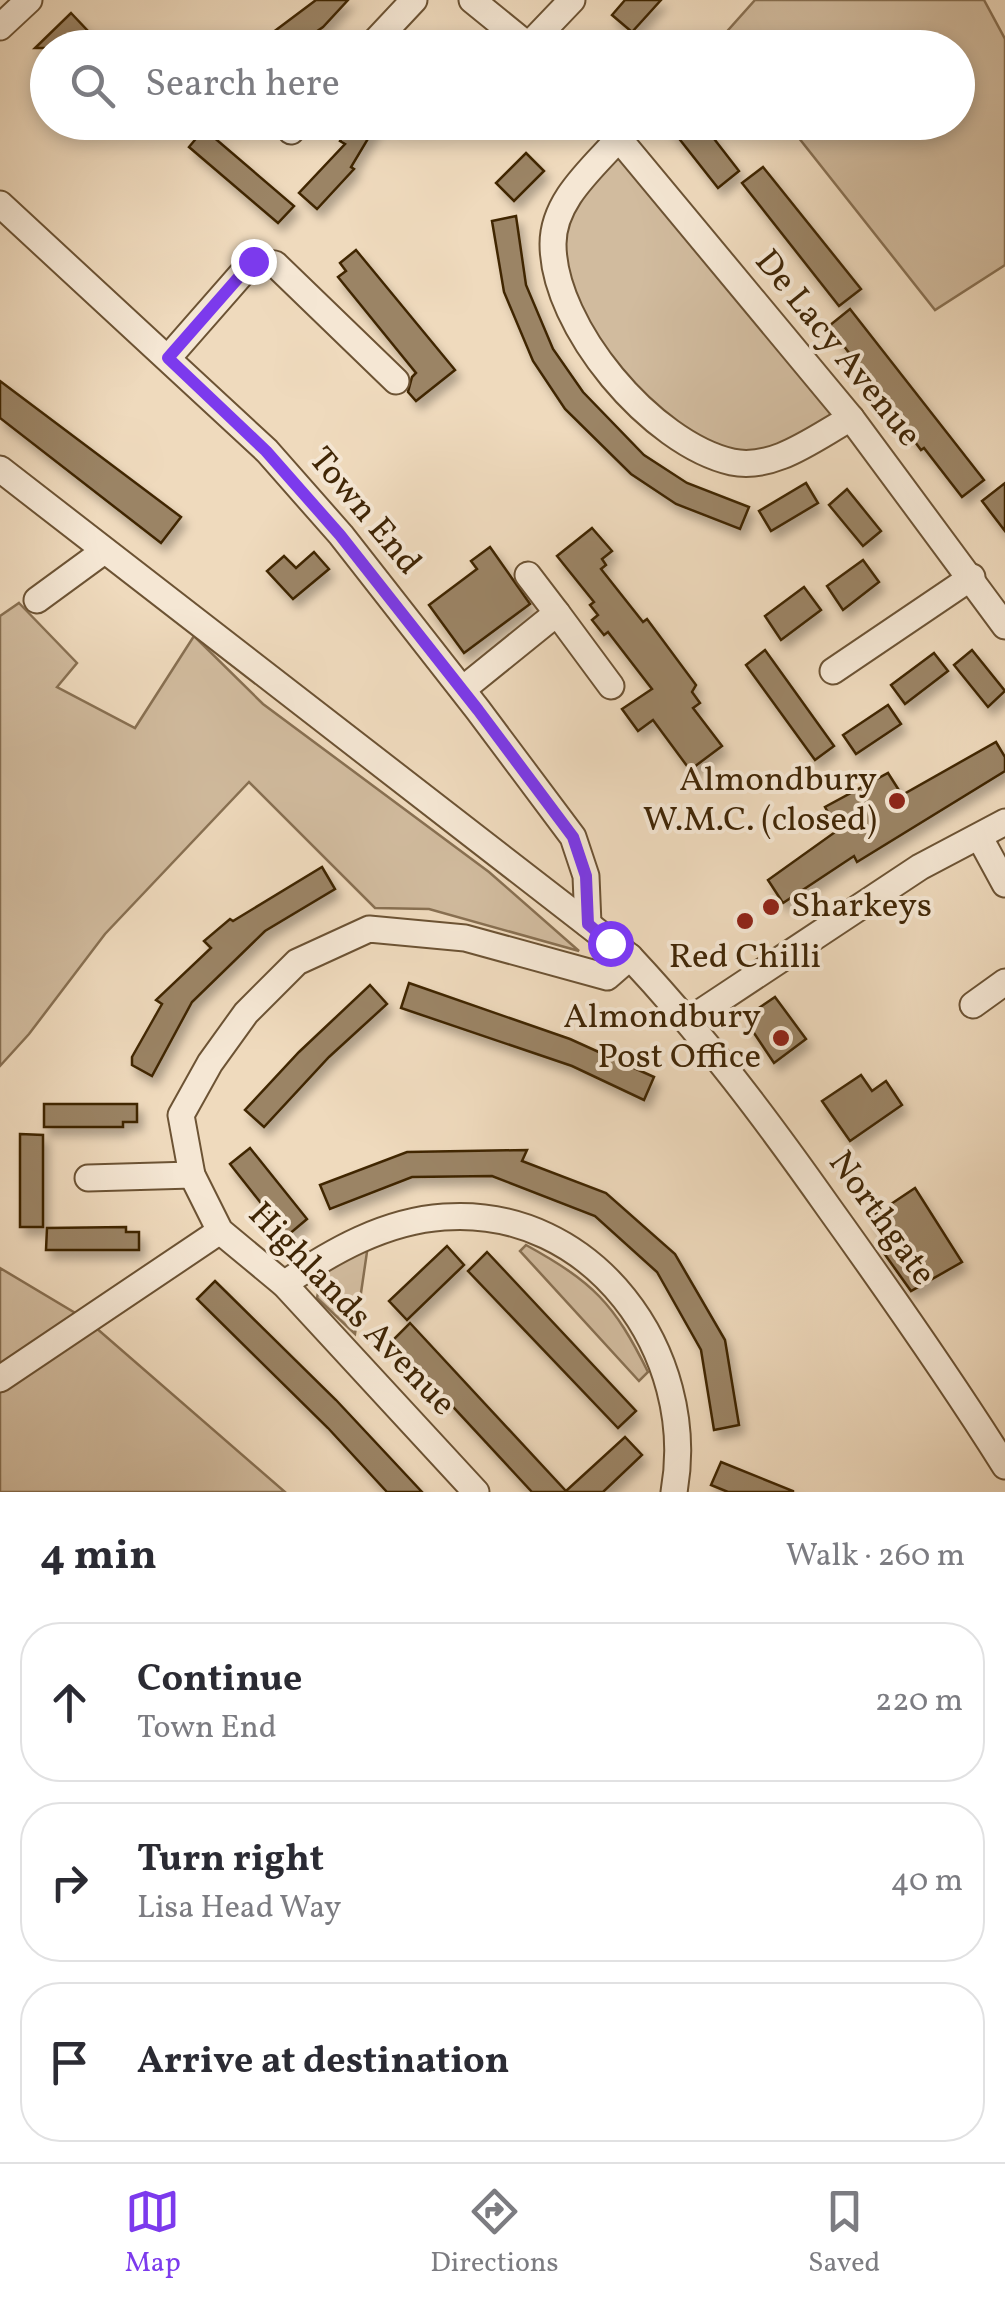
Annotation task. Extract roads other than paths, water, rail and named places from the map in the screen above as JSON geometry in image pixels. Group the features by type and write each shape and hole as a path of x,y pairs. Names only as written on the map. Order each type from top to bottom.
{"street":[{"path":"0,28 29,0"},
{"path":"386,30 414,0"},
{"path":"472,0 510,30"},
{"path":"545,30 572,0"},
{"path":"605,140 564,199 552,243 564,298 612,377 636,405 685,442 734,462 780,458 850,418"},
{"name":"De Lacy Avenue","path":"620,140 850,418 1005,626"},
{"name":"Town End","path":"0,204 266,451 340,535 573,837 586,876 588,924"},
{"path":"168,358 253,261 276,264 396,381"},
{"name":"Northgate","path":"0,469 630,958 689,1020 738,1080 936,1356 1005,1466"},
{"path":"37,600 104,550"},
{"path":"528,575 611,686"},
{"path":"834,670 972,578"},
{"path":"462,690 557,613"},
{"path":"689,1020 920,867 1005,822"},
{"path":"980,838 1005,884"},
{"name":"Highlands Avenue","path":"476,1492 284,1284 220,1230 192,1175 181,1115 210,1063 246,1013 297,962 369,929 465,938 607,977 630,958"},
{"path":"973,1006 1005,982"},
{"path":"88,1178 192,1175"},
{"path":"284,1284 331,1252 397,1226 444,1217 493,1219 550,1237 596,1268 634,1308 662,1360 676,1415 679,1468 674,1492"},
{"path":"0,1379 220,1230"}],"place":[{"name":"Almondbury W.M.C. (closed)","path":"897,801"},
{"name":"Sharkeys","path":"771,907"},
{"name":"Red Chilli","path":"745,921"},
{"name":"Almondbury Post Office","path":"781,1038"}]}
